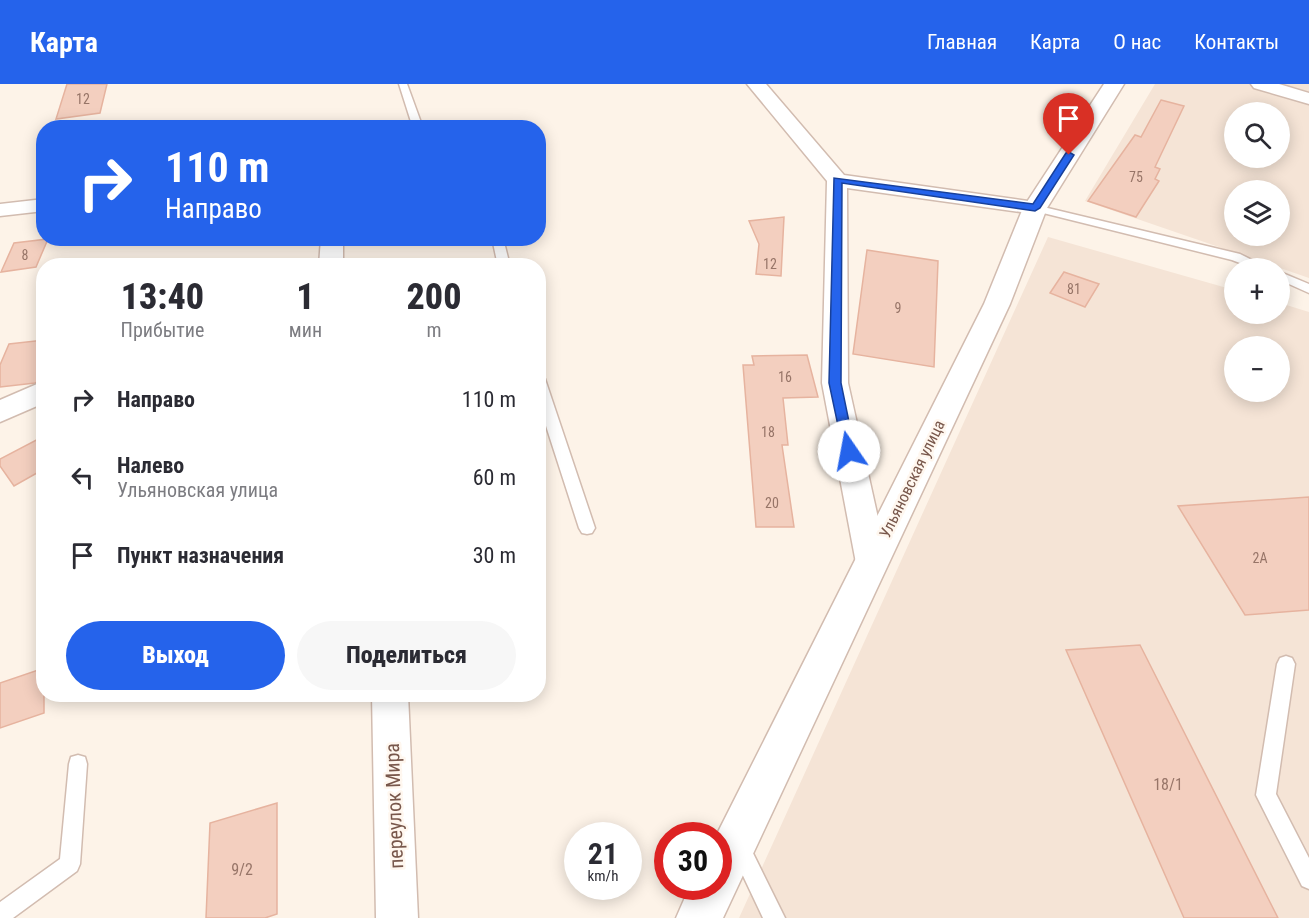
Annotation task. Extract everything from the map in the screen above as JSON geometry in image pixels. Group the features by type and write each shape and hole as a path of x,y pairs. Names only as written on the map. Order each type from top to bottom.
{"street":[{"path":"756,84 837,180 835,383 872,563"},
{"name":"Ульяновская улица","path":"732,855 997,304 1035,208 1114,84"},
{"path":"1260,84 1309,99"},
{"path":"837,180 1035,208"},
{"path":"0,210 36,207"},
{"path":"0,412 36,395"},
{"name":"переулок Мира","path":"390,702 397,918"},
{"path":"699,918 708,900"}],"lane":[{"path":"403,84 415,120"},
{"path":"1035,208 1238,258"},
{"path":"1290,280 1309,289"},
{"path":"546,403 588,528"},
{"path":"1286,664 1266,795 1309,879"},
{"path":"0,915 70,864 78,764"},
{"path":"738,844 774,918"}],"shaded area":[{"path":"1155,84 1309,84 1309,278 1290,271 1290,258 1251,258 1085,201"},
{"path":"1048,237 1224,287 1224,324 1290,324 1290,306 1309,312 1309,918 739,918"}],"building":[{"path":"67,84 107,84 100,113 56,119"},
{"path":"1161,100 1184,106 1155,167 1160,169 1155,179 1159,181 1136,217 1088,201 1135,135 1141,137"},
{"path":"784,217 781,276 756,274 759,244 749,221"},
{"path":"36,240 36,246 45,246 40,258 36,258 36,267 1,272 14,243"},
{"path":"867,250 938,261 934,367 853,354"},
{"path":"1064,272 1099,284 1085,307 1050,293"},
{"path":"36,341 36,383 0,387 0,365 9,344"},
{"path":"807,355 818,397 783,398 788,445 782,445 794,527 756,527 743,365 754,365 752,356"},
{"path":"36,440 36,474 14,486 0,466 0,459"},
{"path":"1309,497 1309,610 1245,615 1178,506"},
{"path":"1140,645 1278,918 1184,918 1066,650"},
{"path":"36,671 36,702 44,702 44,713 0,728 0,683"},
{"path":"277,803 277,914 265,918 206,918 210,823"}],"route":[{"path":"849,451 835,383 837,180 1035,208 1069,155"}]}
